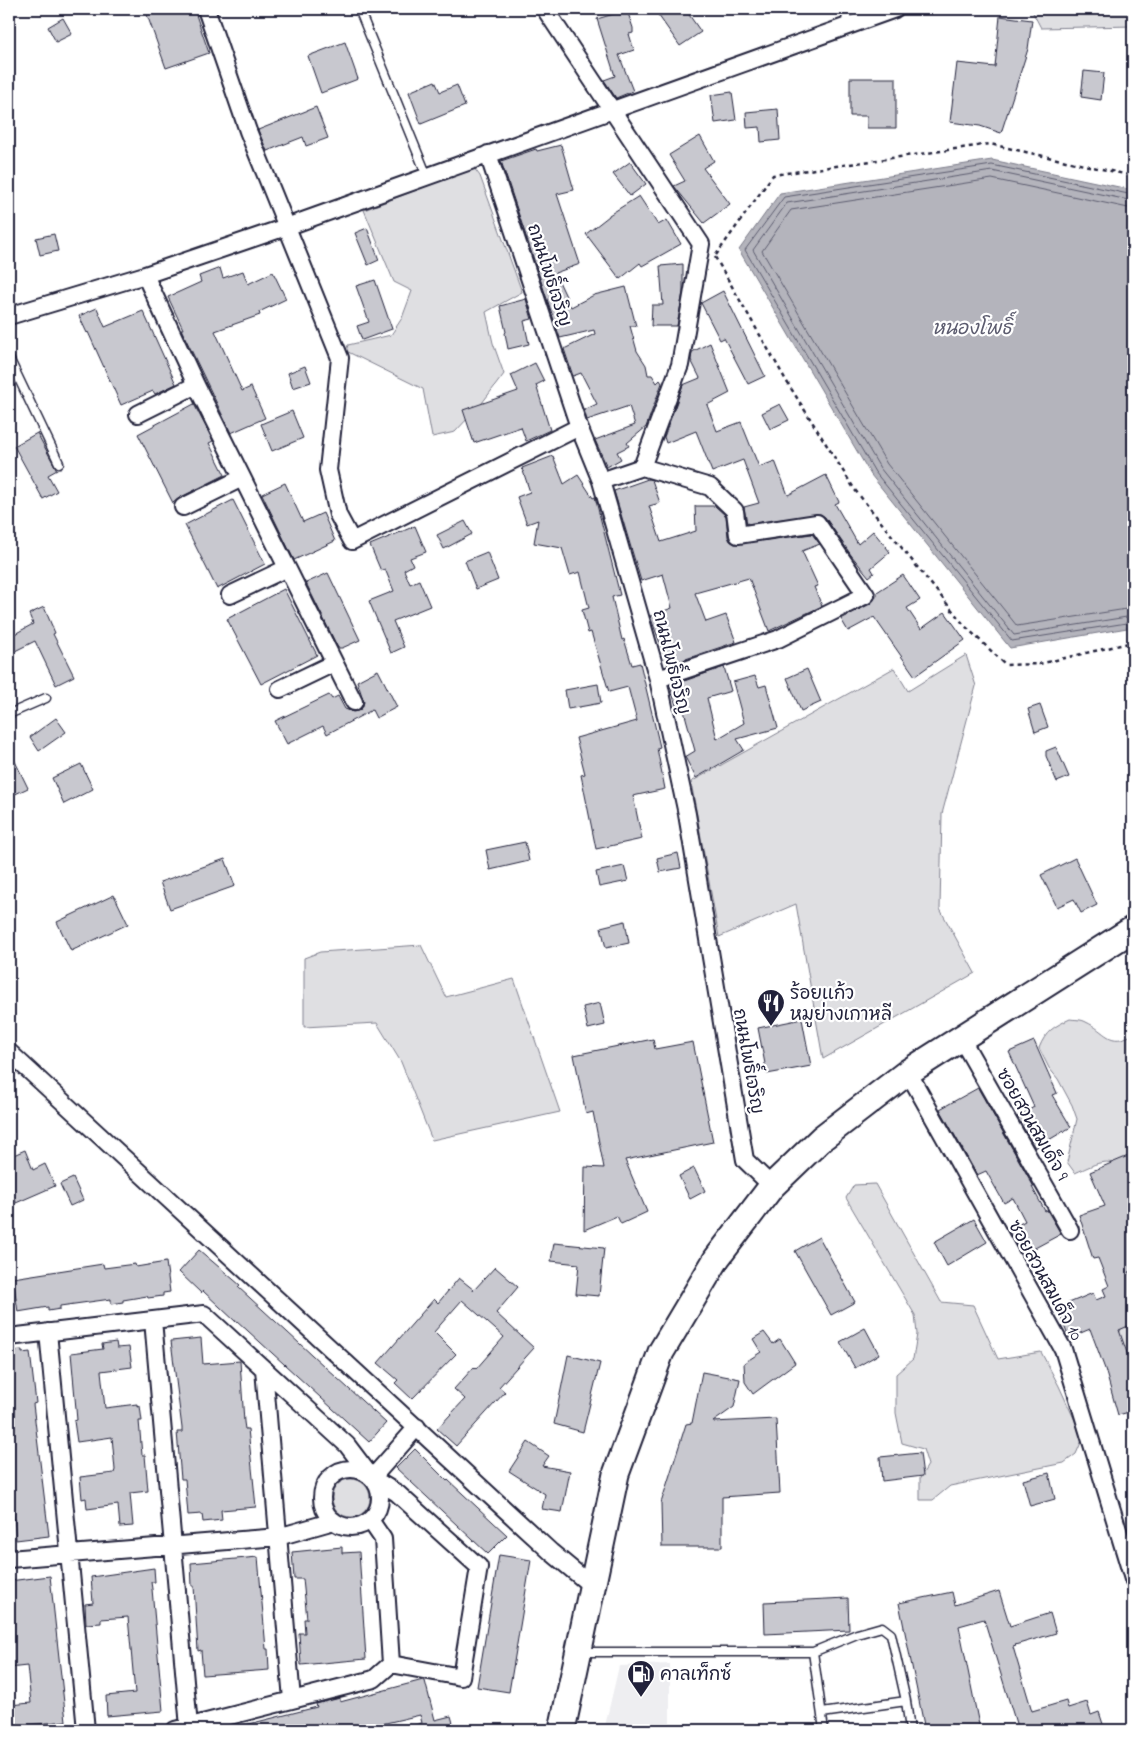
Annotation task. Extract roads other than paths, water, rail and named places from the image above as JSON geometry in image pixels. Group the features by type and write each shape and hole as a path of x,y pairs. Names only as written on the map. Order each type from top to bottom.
{"main road":[{"path":"562,1730 580,1652 616,1474 661,1352 717,1258 772,1186 822,1138 908,1072 1133,929"}],"street":[{"path":"206,9 248,131 340,358 328,470 338,515 352,541 579,427"},
{"path":"545,9 701,244 680,365 642,467"},
{"path":"9,316 145,275 286,227 894,9"},
{"name":"ถนนโพธิ์เจริญ","path":"488,154 579,427 601,481 658,678 688,824 745,1160 772,1186"},
{"path":"145,275 196,386 354,702"},
{"path":"138,414 196,386"},
{"path":"601,481 642,467 710,486 735,511 738,535 817,523 866,595 778,639 658,678"},
{"path":"183,507 242,478"},
{"path":"230,595 287,568"},
{"path":"280,689 334,663"},
{"name":"ซอยสวนสมเด็จ 9","path":"961,1038 1070,1230"},
{"path":"9,1052 551,1552 592,1586"},
{"name":"ซอยสวนสมเด็จ 10","path":"908,1072 1063,1349 1133,1580"},
{"path":"9,1337 204,1314 347,1445 372,1478 378,1488 380,1499 377,1511 370,1520 362,1525 352,1527 334,1522 324,1506 322,1497 324,1488 329,1479 337,1473 355,1469 364,1472 372,1478 397,1493 479,1567 462,1677 391,1664"},
{"path":"153,1320 173,1545 182,1729 374,1680 391,1664"},
{"path":"48,1332 86,1730"},
{"path":"264,1369 292,1700"},
{"path":"372,1478 416,1427"},
{"path":"370,1520 383,1538 391,1664"},
{"path":"9,1559 278,1537 334,1522"}],"lane":[{"path":"359,9 427,176"},
{"path":"846,26 847,9"},
{"path":"9,358 59,462"},
{"path":"9,714 46,698"},
{"path":"580,1652 813,1652 857,1634 882,1627 892,1634 910,1730"},
{"path":"813,1652 824,1730"},
{"path":"822,1713 906,1701"}],"water":[{"name":"หนองโพธิ์","path":"992,160 1133,190 1133,627 1010,648 871,475 739,250 780,193"}],"place":[{"name":"ร้อยแก้ว หมูย่างเกาหลี","path":"771,1027"},
{"name":"คาลเท็กซ์","path":"641,1698"}]}
